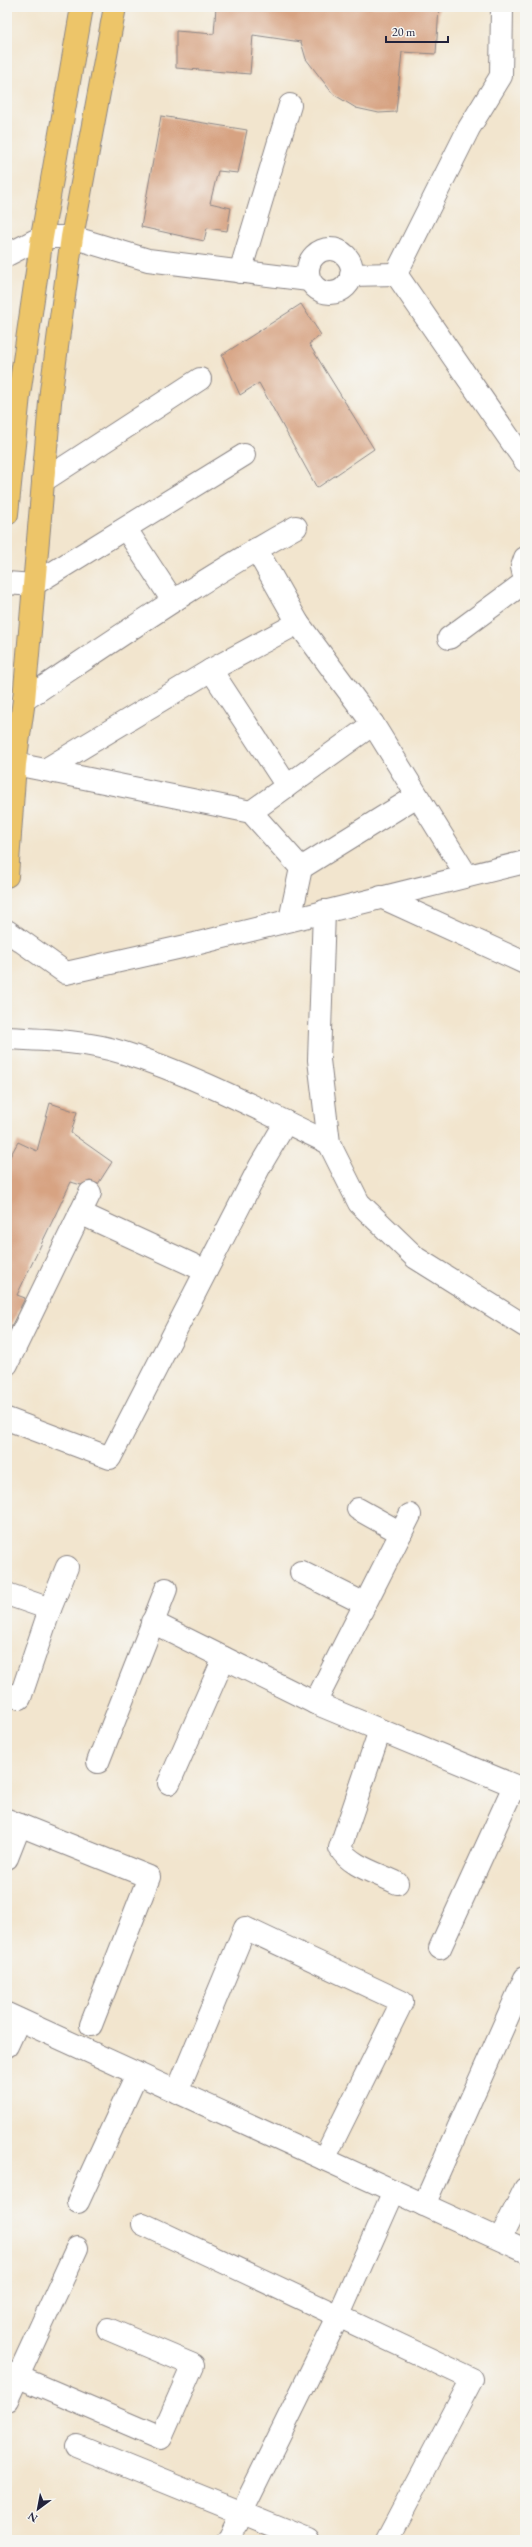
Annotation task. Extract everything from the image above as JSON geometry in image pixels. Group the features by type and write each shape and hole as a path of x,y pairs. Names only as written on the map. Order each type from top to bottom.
{"highway":[{"path":"7,514 19,395 42,236 82,7"},
{"path":"7,876 15,764 24,700 51,391 72,237 115,7"}],"street":[{"path":"396,274 469,128 501,76 502,7"},
{"path":"240,272 290,105"},
{"path":"7,255 42,236 72,237 148,260 309,280"},
{"path":"330,249 344,254 348,260 351,275 344,288 331,293 318,290 309,280 308,267 310,260 322,251 330,249"},
{"path":"351,275 396,274"},
{"path":"396,274 525,461"},
{"path":"43,481 200,379"},
{"path":"7,583 33,585 244,455"},
{"path":"24,700 173,601 256,549 296,527"},
{"path":"126,529 173,601"},
{"path":"256,549 298,622 373,724 467,876"},
{"path":"448,638 525,581 522,567 525,558"},
{"path":"45,770 211,670 298,622"},
{"path":"211,670 287,786"},
{"path":"251,812 373,724"},
{"path":"15,764 251,812 300,868"},
{"path":"290,920 300,868 417,796"},
{"path":"7,931 66,973 324,912 525,862"},
{"path":"381,897 525,963"},
{"path":"324,912 320,1060 329,1143 359,1203 416,1258 525,1326"},
{"path":"7,1038 62,1041 123,1052 185,1075 329,1143"},
{"path":"7,1420 110,1458 260,1166 286,1122"},
{"path":"7,1364 90,1193"},
{"path":"80,1212 206,1271"},
{"path":"315,1703 406,1524 358,1509"},
{"path":"7,1694 20,1698 50,1609 67,1567"},
{"path":"301,1572 365,1604"},
{"path":"98,1762 166,1589"},
{"path":"7,1594 50,1609"},
{"path":"152,1622 315,1703 520,1788 440,1948"},
{"path":"169,1783 224,1658"},
{"path":"380,1730 340,1848 343,1855 352,1861 397,1882"},
{"path":"7,1858 14,1822 149,1876 90,2025"},
{"path":"177,2092 245,1928 402,2002 324,2159"},
{"path":"424,2205 525,1978"},
{"path":"7,2046 13,2017 525,2251"},
{"path":"78,2202 137,2074"},
{"path":"500,2239 525,2189"},
{"path":"228,2540 338,2317 394,2191"},
{"path":"143,2224 472,2379 387,2540"},
{"path":"7,2400 13,2374 77,2248"},
{"path":"13,2374 161,2438 193,2365 108,2329"},
{"path":"77,2446 308,2540"}],"building":[{"path":"216,7 439,7 436,54 402,52 396,112 379,113 356,108 333,94 306,59 301,42 253,35 250,74 176,68 176,31 214,34"},
{"path":"161,116 247,130 238,173 218,171 210,203 231,208 227,231 207,228 204,241 141,227"},
{"path":"301,304 321,335 309,344 374,449 317,488 259,383 240,395 222,355"},
{"path":"50,1103 77,1112 71,1133 112,1162 98,1184 90,1181 81,1185 71,1182 17,1295 25,1298 7,1335 7,1162 18,1142 37,1151"}]}
